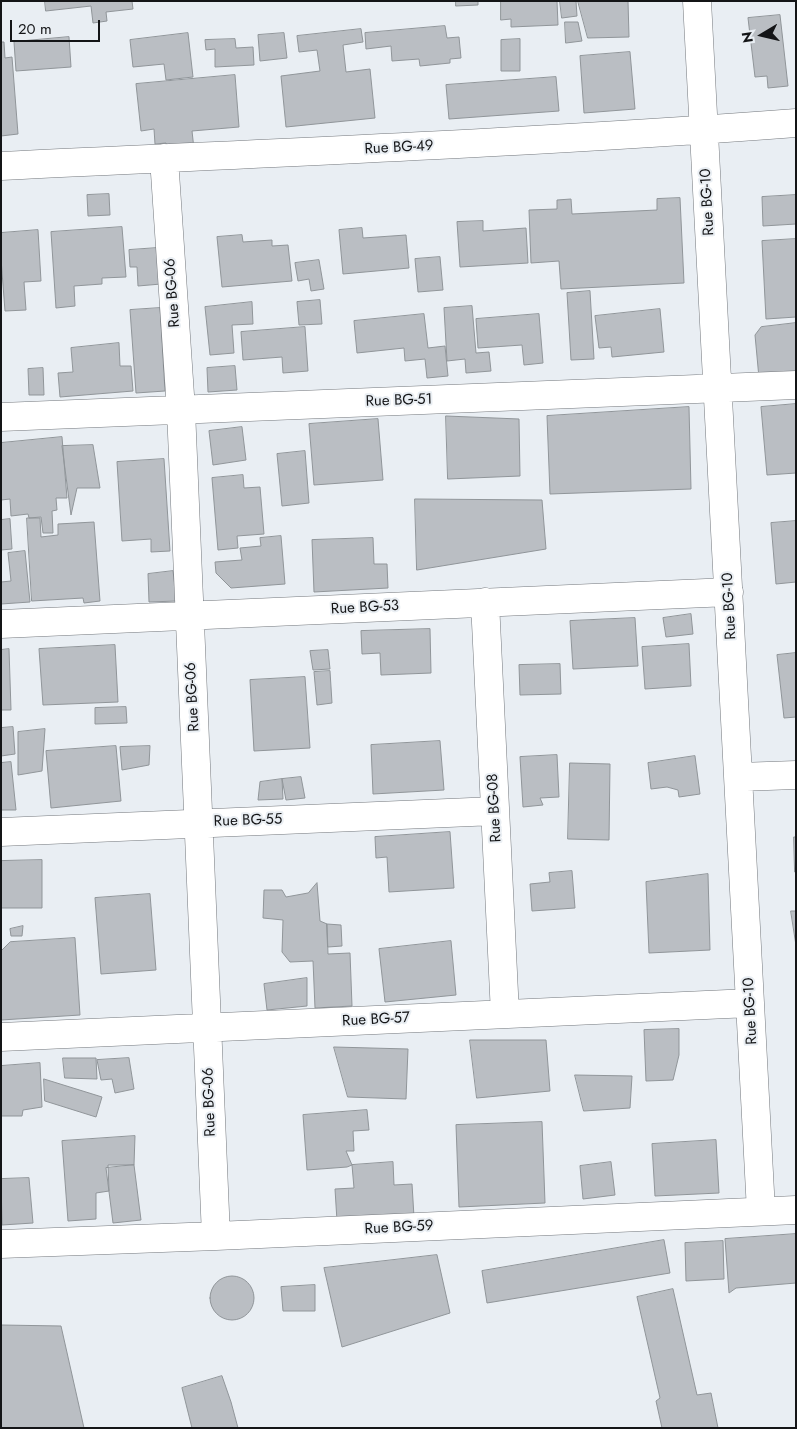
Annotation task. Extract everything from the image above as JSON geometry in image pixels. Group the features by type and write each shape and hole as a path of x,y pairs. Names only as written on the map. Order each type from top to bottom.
{"street":[{"name":"Rue BG-10","path":"697,1 761,1211"},
{"name":"Rue BG-49","path":"1,166 421,147 796,123"},
{"name":"Rue BG-06","path":"164,158 181,410 216,1236"},
{"name":"Rue BG-51","path":"1,417 796,386"},
{"name":"Rue BG-53","path":"1,624 729,592"},
{"name":"Rue BG-08","path":"485,602 505,1014"},
{"path":"739,777 796,775"},
{"name":"Rue BG-55","path":"1,832 495,811"},
{"name":"Rue BG-57","path":"1,1037 750,1003"},
{"name":"Rue BG-59","path":"1,1244 796,1210"}],"building":[{"path":"45,1 132,1 133,9 106,12 107,21 93,23 91,6 46,11"},
{"path":"456,1 478,1 478,5 456,6"},
{"path":"501,1 557,1 558,25 511,27 511,19 501,20"},
{"path":"560,1 576,1 577,16 562,18"},
{"path":"578,1 628,1 629,37 588,38"},
{"path":"780,15 788,86 768,88 767,76 755,77 748,18"},
{"path":"565,22 578,22 582,41 566,43"},
{"path":"445,26 447,38 459,37 461,58 450,59 450,63 420,66 419,59 392,61 391,46 366,49 365,33"},
{"path":"361,29 363,42 343,45 346,72 370,69 375,118 286,127 281,76 320,71 317,50 299,52 297,36"},
{"path":"188,33 193,77 166,80 164,64 133,67 130,40"},
{"path":"284,33 287,58 260,61 258,35"},
{"path":"69,37 71,67 16,71 14,42"},
{"path":"235,39 236,48 253,47 254,65 215,67 215,49 206,50 205,40"},
{"path":"520,39 520,71 501,71 501,40"},
{"path":"1,42 4,42 5,58 12,57 18,134 1,136"},
{"path":"630,52 635,109 584,113 580,56"},
{"path":"235,75 239,127 192,131 194,149 167,152 166,143 155,144 154,129 141,131 136,84"},
{"path":"556,77 559,111 449,119 446,85"},
{"path":"109,194 110,215 88,216 87,195"},
{"path":"796,195 796,224 763,226 762,197"},
{"path":"680,198 684,283 561,289 559,261 531,263 529,210 557,209 557,200 571,199 572,214 657,210 657,199"},
{"path":"483,221 483,231 526,228 528,263 460,267 457,222"},
{"path":"122,227 126,277 102,278 102,284 74,286 75,306 56,308 51,232"},
{"path":"362,228 363,238 406,235 409,268 343,274 339,230"},
{"path":"38,230 41,281 24,282 26,310 5,311 1,233"},
{"path":"242,235 243,242 272,240 272,246 288,245 292,281 222,287 217,237"},
{"path":"796,239 796,317 766,319 762,241"},
{"path":"157,248 161,284 138,286 137,267 130,267 129,250"},
{"path":"440,257 443,290 418,292 415,259"},
{"path":"319,260 324,289 311,291 309,279 298,281 295,263"},
{"path":"590,291 594,359 571,360 567,293"},
{"path":"320,300 322,324 299,325 297,302"},
{"path":"252,302 253,324 232,325 234,353 210,355 205,307"},
{"path":"472,306 476,353 489,352 491,371 466,373 465,359 447,361 444,308"},
{"path":"160,308 165,391 136,393 130,310"},
{"path":"660,309 664,352 612,357 611,347 599,348 595,316"},
{"path":"424,314 428,348 445,346 448,376 427,378 425,359 405,361 404,348 357,353 354,321"},
{"path":"539,314 543,363 524,365 522,345 478,348 476,319"},
{"path":"796,323 796,375 759,378 755,335 761,327"},
{"path":"305,327 308,371 283,373 282,357 243,360 241,332"},
{"path":"119,343 120,366 131,366 133,391 60,397 58,373 73,372 71,348"},
{"path":"235,366 237,390 208,392 207,368"},
{"path":"43,368 44,395 29,395 28,369"},
{"path":"796,404 796,473 767,475 761,407"},
{"path":"689,407 691,489 550,494 547,416"},
{"path":"446,416 519,419 520,476 448,479"},
{"path":"378,419 383,480 314,485 309,424"},
{"path":"242,427 246,460 213,465 209,431"},
{"path":"62,437 67,498 56,498 57,510 52,511 53,533 43,533 41,517 29,518 28,514 11,516 10,499 1,500 1,443"},
{"path":"93,445 100,488 77,488 71,515 62,446"},
{"path":"305,451 309,503 282,506 277,454"},
{"path":"164,459 170,551 151,552 151,539 122,541 117,462"},
{"path":"243,475 244,488 260,487 264,534 237,536 238,548 218,550 212,478"},
{"path":"415,499 542,500 546,549 417,570"},
{"path":"27,518 40,518 41,537 58,535 58,524 94,522 100,601 84,603 83,598 32,601"},
{"path":"10,519 12,549 1,550 1,520"},
{"path":"796,521 796,582 776,584 771,523"},
{"path":"281,536 285,584 231,588 216,573 215,562 242,560 240,548 261,546 260,538"},
{"path":"373,538 374,564 387,564 388,588 314,592 312,540"},
{"path":"25,551 30,602 1,604 1,582 11,581 8,553"},
{"path":"173,571 177,601 149,602 148,574"},
{"path":"691,614 693,634 666,637 663,618"},
{"path":"635,618 638,666 573,669 570,621"},
{"path":"430,629 431,673 381,675 380,653 362,654 361,631"},
{"path":"689,644 691,686 645,689 642,647"},
{"path":"115,645 118,702 43,705 39,649"},
{"path":"9,649 11,710 1,710 1,650"},
{"path":"328,650 330,669 313,670 310,651"},
{"path":"796,653 796,717 784,718 777,655"},
{"path":"560,664 561,694 520,695 519,665"},
{"path":"330,671 332,703 317,705 314,672"},
{"path":"305,677 310,748 254,751 250,680"},
{"path":"126,707 127,723 95,724 95,708"},
{"path":"13,727 15,754 1,756 1,728"},
{"path":"45,729 42,771 18,775 18,732"},
{"path":"440,741 444,790 373,794 371,745"},
{"path":"116,746 121,801 51,808 46,751"},
{"path":"150,746 149,765 122,770 120,747"},
{"path":"557,755 559,797 540,798 543,805 523,807 520,757"},
{"path":"695,756 700,794 679,797 678,790 667,787 651,789 648,763"},
{"path":"11,762 16,810 1,810 1,763"},
{"path":"570,763 610,764 609,840 568,839"},
{"path":"301,777 305,798 286,800 282,779"},
{"path":"282,779 283,799 258,800 260,782"},
{"path":"450,832 454,888 389,892 387,857 376,858 375,837"},
{"path":"794,837 796,837 796,872 795,872"},
{"path":"42,860 42,908 1,908 1,861"},
{"path":"572,871 575,908 532,911 530,884 550,882 549,873"},
{"path":"708,874 710,950 649,953 646,882"},
{"path":"317,883 320,921 327,924 328,954 350,953 352,1006 315,1008 313,961 290,962 282,952 283,920 263,918 264,890 282,890 286,897 308,893"},
{"path":"150,894 156,970 101,974 95,898"},
{"path":"791,911 796,911 796,945"},
{"path":"327,924 341,925 342,946 328,947"},
{"path":"23,926 22,936 11,936 10,929"},
{"path":"75,938 80,1015 1,1020 1,951 10,942"},
{"path":"451,941 456,995 385,1002 379,949"},
{"path":"307,978 307,1006 267,1010 264,984"},
{"path":"679,1029 679,1055 673,1080 646,1081 644,1030"},
{"path":"470,1040 546,1040 550,1091 477,1098"},
{"path":"334,1047 408,1049 406,1099 348,1097"},
{"path":"63,1058 96,1058 97,1079 65,1078"},
{"path":"129,1058 134,1089 115,1093 112,1079 101,1080 97,1060"},
{"path":"40,1063 42,1107 23,1110 22,1116 1,1116 1,1066"},
{"path":"575,1075 632,1076 630,1108 584,1111"},
{"path":"44,1079 102,1097 96,1117 45,1101"},
{"path":"367,1110 369,1130 353,1131 354,1151 346,1151 352,1165 307,1170 303,1115"},
{"path":"542,1122 545,1203 459,1207 456,1125"},
{"path":"135,1136 134,1165 108,1165 109,1191 96,1193 96,1219 68,1221 62,1141"},
{"path":"716,1140 719,1193 655,1196 652,1144"},
{"path":"393,1162 394,1185 412,1184 414,1217 337,1221 335,1189 354,1188 352,1165"},
{"path":"611,1162 615,1195 583,1199 580,1166"},
{"path":"134,1165 141,1220 113,1223 106,1168"},
{"path":"29,1178 33,1223 2,1225 1,1179"},
{"path":"796,1234 796,1283 736,1288 729,1293 725,1239"},
{"path":"664,1240 670,1273 487,1303 482,1271"},
{"path":"723,1241 724,1279 686,1281 685,1243"},
{"path":"437,1255 450,1313 342,1347 324,1268"},
{"path":"228,1276 236,1276 248,1282 254,1298 248,1314 236,1320 228,1320 216,1314 210,1302 210,1294 216,1282"},
{"path":"315,1285 315,1311 283,1311 281,1287"},
{"path":"673,1289 697,1395 711,1393 718,1428 662,1428 656,1401 660,1398 637,1297"},
{"path":"1,1325 61,1326 84,1428 1,1428"},
{"path":"222,1376 238,1428 192,1428 182,1388"}]}
